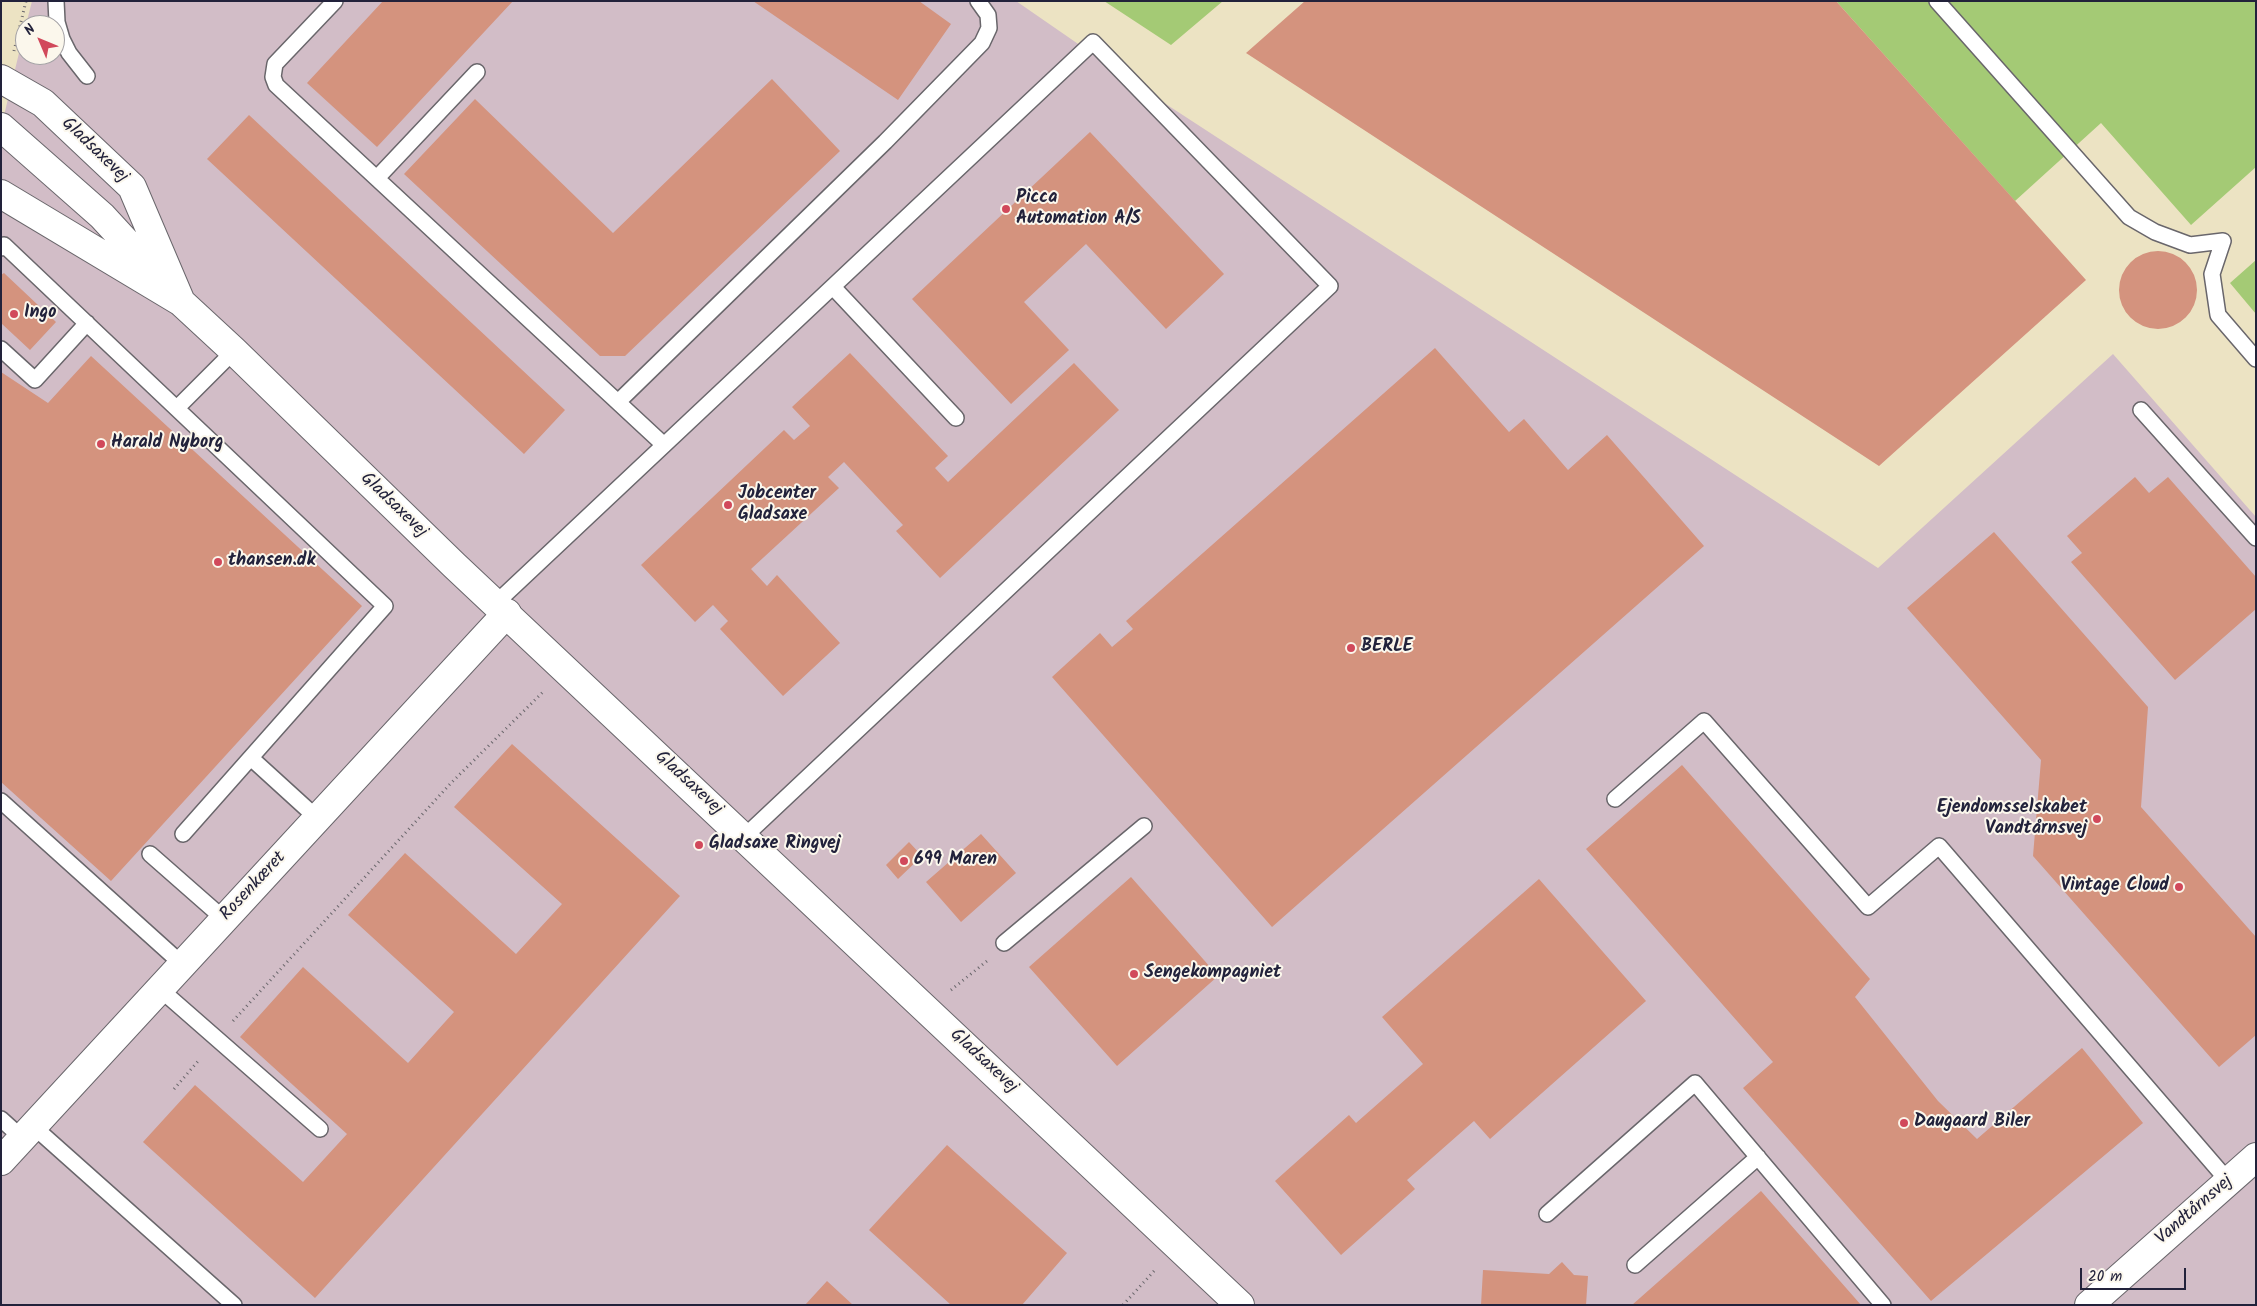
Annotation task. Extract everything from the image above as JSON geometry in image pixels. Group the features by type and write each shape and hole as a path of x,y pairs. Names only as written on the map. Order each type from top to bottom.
{"street":[{"name":"Gladsaxevej","path":"1,79 43,103 132,187 181,302"},
{"path":"1,127 102,216 181,302"},
{"name":"Gladsaxevej","path":"1,194 181,302 501,608 1240,1305"},
{"name":"Rosenkæret","path":"1,1161 318,818 501,608"},
{"name":"Vandtårnsvej","path":"2089,1305 2256,1157"}],"lane":[{"path":"56,1 57,22 62,39 69,53 87,76"},
{"path":"335,1 275,64 273,77 276,85 664,445"},
{"path":"618,402 885,142 982,43 989,28 988,15 978,1"},
{"path":"1937,1 2130,217 2155,232 2190,244 2223,241 2212,274 2218,315 2256,359"},
{"path":"501,608 664,445 1093,42 1330,286 744,837"},
{"path":"377,178 477,72"},
{"path":"1,248 4,245 385,606 183,834"},
{"path":"833,287 956,418"},
{"path":"1,348 35,380 87,323"},
{"path":"177,408 234,351"},
{"path":"2141,410 2256,538"},
{"path":"1616,799 1704,720 1868,906 1938,846 2228,1182"},
{"path":"251,758 318,818"},
{"path":"1,801 183,965"},
{"path":"1004,943 1144,826"},
{"path":"150,854 224,919"},
{"path":"160,989 320,1129"},
{"path":"1547,1214 1695,1083 1883,1305"},
{"path":"1,1119 28,1132 234,1305"},
{"path":"1635,1265 1758,1157"}],"path":[{"path":"174,1089 217,1039 451,783 566,669"},
{"path":"927,1009 992,957 1004,943"},
{"path":"1123,1305 1177,1245"}],"shaded area":[{"path":"32,1 1016,1 1152,95 1878,568 2113,354 2256,517 2256,1305 1,1305 1,128 16,65 65,65 65,15 28,15"}],"green space":[{"path":"1104,1 1223,1 1171,45"},
{"path":"1836,1 2256,1 2256,167 2191,225 2101,123 2015,201"},
{"path":"2256,260 2256,314 2230,283"}],"building":[{"path":"383,1 513,1 377,147 307,83"},
{"path":"753,1 919,1 951,24 898,100"},
{"path":"1305,1 1836,1 2086,280 1879,466 1246,53"},
{"path":"772,79 840,151 625,356 600,356 404,174 475,99 613,233"},
{"path":"249,115 565,410 524,454 207,159"},
{"path":"1090,132 1224,274 1166,329 1086,244 1024,302 1069,350 1011,404 912,299"},
{"path":"2150,251 2166,251 2180,257 2191,268 2197,282 2197,298 2191,312 2180,323 2166,329 2150,329 2136,323 2125,312 2119,298 2119,282 2125,268 2136,257"},
{"path":"4,273 56,322 30,350 1,323 1,275"},
{"path":"1435,348 1509,432 1524,419 1568,470 1607,435 1704,546 1272,927 1052,677 1100,633 1112,647 1133,629 1126,621"},
{"path":"850,353 948,456 935,468 948,482 1074,363 1119,410 940,578 896,531 903,525 844,462 828,477 839,488 751,569 767,586 777,575 840,643 783,696 720,629 728,621 713,605 695,622 641,565 784,430 794,440 810,426 792,407"},
{"path":"91,356 362,606 111,881 1,782 1,372 48,403"},
{"path":"2135,477 2149,493 2168,477 2256,577 2256,609 2175,680 2071,562 2082,553 2067,536"},
{"path":"1994,532 2148,707 2141,807 2256,937 2256,1035 2219,1067 2033,856 2041,760 1907,608"},
{"path":"512,744 680,896 315,1298 143,1142 195,1085 303,1182 347,1134 240,1037 303,967 408,1063 454,1012 348,915 405,853 516,954 562,904 454,807"},
{"path":"1682,765 1870,979 1855,997 1938,1101 1977,1139 2082,1048 2143,1123 1931,1301 1743,1088 1773,1062 1586,849"},
{"path":"981,834 1016,873 961,922 926,882"},
{"name":"699 Maren","path":"909,842 922,856 898,879 886,865"},
{"path":"1131,877 1218,976 1117,1066 1029,967"},
{"path":"1539,879 1646,1001 1490,1139 1474,1121 1407,1180 1415,1189 1341,1255 1275,1181 1349,1115 1356,1123 1423,1064 1382,1017"},
{"path":"947,1145 1067,1253 1022,1305 951,1305 869,1230"},
{"path":"1761,1191 1861,1305 1632,1305"},
{"path":"1562,1262 1574,1275 1588,1276 1586,1305 1481,1305 1483,1270 1549,1274"},
{"path":"827,1281 853,1305 805,1305"}],"place":[{"name":"Picca Automation A/S","path":"1006,209"},
{"name":"Ingo","path":"14,314"},
{"name":"Harald Nyborg","path":"101,444"},
{"name":"Jobcenter Gladsaxe","path":"728,505"},
{"name":"thansen.dk","path":"218,562"},
{"name":"BERLE","path":"1351,648"},
{"name":"Ejendomsselskabet Vandtårnsvej","path":"2097,819"},
{"name":"Gladsaxe Ringvej","path":"699,845"},
{"name":"699 Maren","path":"904,861"},
{"name":"Vintage Cloud","path":"2179,887"},
{"name":"Sengekompagniet","path":"1134,974"},
{"name":"Daugaard Biler","path":"1904,1123"}]}
